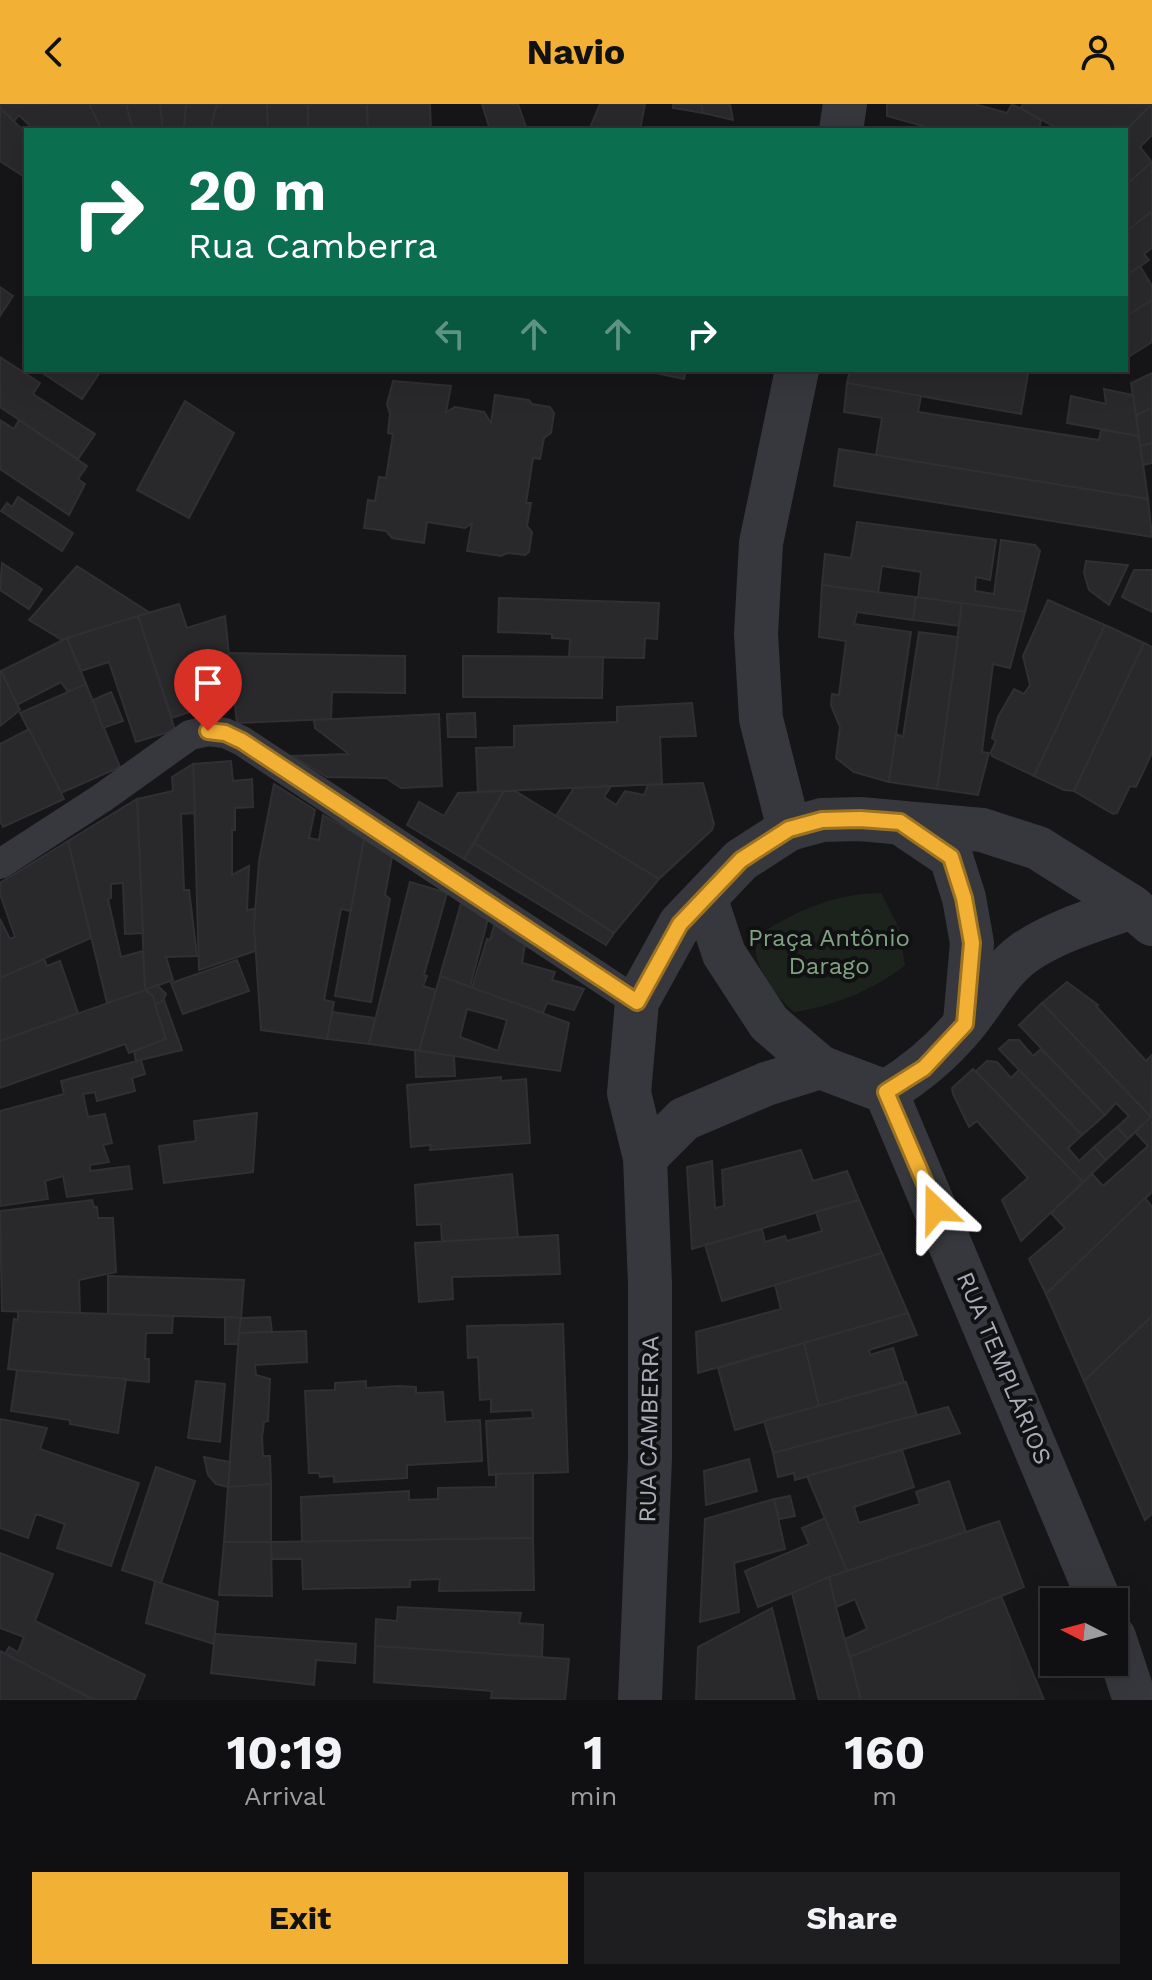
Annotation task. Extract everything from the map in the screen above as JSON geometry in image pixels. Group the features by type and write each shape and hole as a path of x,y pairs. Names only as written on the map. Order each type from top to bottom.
{"street":[{"path":"841,128 845,104"},
{"path":"789,829 761,719 756,634 761,543 797,372"},
{"name":"RUA CAMBERRA","path":"640,1700 650,1458 650,1284 645,1158 629,1093 637,1002 680,924 741,860 789,829 822,820 860,819 982,830 1038,848 1142,916"},
{"path":"900,822 951,857 956,871 972,943 965,1024"},
{"path":"706,900 724,954 769,1023 820,1067 886,1092"},
{"name":"RUA CAMBERRA","path":"886,1092 924,1068 965,1024 998,976 1024,954 1058,934 1142,916"},
{"path":"645,1158 684,1119 766,1084 820,1067"},
{"name":"RUA TEMPLÁRIOS","path":"886,1092 1094,1588"},
{"path":"1127,1676 1135,1700"}],"lane":[{"path":"0,864 102,798 190,735 208,731 225,733 242,741 637,1002"}],"green space":[{"name":"Praça Antônio Darago","path":"881,893 899,928 905,965 881,982 852,996 794,1012 765,978 757,957 757,936 816,905 848,896"}],"building":[{"path":"0,104 89,104 101,128 32,128 19,115 14,121 0,108"},
{"path":"89,104 126,104 132,128 101,128"},
{"path":"126,104 160,104 163,128 132,128"},
{"path":"160,104 186,104 184,128 163,128"},
{"path":"186,104 217,104 211,128 184,128"},
{"path":"217,104 267,104 268,128 211,128"},
{"path":"267,104 308,104 308,128 268,128"},
{"path":"308,104 367,104 368,128 308,128"},
{"path":"367,104 430,104 431,128 368,128"},
{"path":"482,104 518,104 526,128 489,128"},
{"path":"600,104 645,104 640,128 590,128"},
{"path":"673,104 701,104 703,113 673,108"},
{"path":"701,104 730,104 733,120 703,113"},
{"path":"887,104 974,104 1007,113 1012,104 1041,120 1039,128 930,128 887,116"},
{"path":"1023,104 1151,104 1128,128 1056,128 1021,108"},
{"path":"1152,104 1152,135 1140,147 1152,162 1128,183 1128,128"},
{"path":"0,108 24,131 24,177 0,161"},
{"path":"1152,162 1152,211 1128,230 1128,183"},
{"path":"1152,211 1152,248 1144,254 1149,260 1128,275 1128,230"},
{"path":"1140,266 1152,286 1152,300 1128,315 1128,275"},
{"path":"0,287 13,296 0,316"},
{"path":"1152,300 1152,342 1128,357 1128,315"},
{"path":"0,357 40,383 33,394 95,434 78,459 0,407"},
{"path":"41,372 100,372 82,399"},
{"path":"651,372 686,372 684,379"},
{"path":"850,372 1028,374 1021,414 847,383"},
{"path":"1152,373 1152,408 1136,415 1131,383"},
{"path":"393,381 451,386 446,412 455,407 484,412 491,423 495,395 550,407 554,413 551,433 544,438 540,459 533,458 526,503 531,503 527,526 532,532 529,552 525,555 507,553 501,556 467,551 472,523 465,528 427,522 424,543 392,538 386,531 364,528 368,500 375,501 379,477 386,478 393,434 388,433 390,414 387,404"},
{"path":"847,383 921,396 918,412 1099,440 1101,430 1139,436 1148,499 876,455 882,418 844,412"},
{"path":"1104,389 1133,395 1139,436 1067,423 1071,396 1106,404"},
{"path":"185,401 234,433 189,518 137,490"},
{"path":"1152,408 1152,443 1140,446 1136,415"},
{"path":"0,420 14,429 19,420 87,466 78,479 85,484 69,515 0,469"},
{"path":"1152,443 1152,463 1143,465 1140,446"},
{"path":"839,449 1148,499 1152,537 834,486"},
{"path":"18,497 73,533 62,551 1,511 7,503 12,507"},
{"path":"857,522 996,540 990,580 976,577 975,591 994,594 1001,540 1035,545 1040,551 1025,612 918,598 921,572 882,566 878,593 822,585 825,554 851,558"},
{"path":"1086,561 1128,565 1109,605 1089,590 1084,573"},
{"path":"2,563 42,589 29,609 0,590"},
{"path":"77,566 150,613 62,640 29,620"},
{"path":"1134,570 1152,570 1152,612 1122,597"},
{"path":"822,585 916,597 913,620 857,612 854,624 911,632 889,782 854,772 836,758 840,727 831,705 832,694 839,695 846,641 819,637"},
{"path":"916,597 962,603 959,626 913,620"},
{"path":"499,598 659,603 657,639 645,638 644,658 569,657 570,639 552,638 552,634 498,632"},
{"path":"1048,600 1105,625 1034,776 992,756 996,741 992,738 998,717 1014,689 1024,694 1030,685 1023,656"},
{"path":"962,603 1025,612 1010,668 993,664 982,752 989,753 978,795 937,789"},
{"path":"179,604 187,628 225,616 233,693 213,701 213,704 172,718 138,616"},
{"path":"138,616 175,730 136,742 109,662 81,671 67,638"},
{"path":"1105,625 1144,643 1074,791 1064,790 1034,776"},
{"path":"919,632 958,637 937,789 889,782 896,734 903,737"},
{"path":"67,638 86,684 68,692 61,682 17,705 1,671"},
{"path":"1144,643 1152,647 1152,753 1136,787 1130,786 1117,813 1113,814 1074,791"},
{"path":"229,653 405,656 405,693 332,692 331,719 237,723"},
{"path":"463,656 603,657 602,698 463,697"},
{"path":"0,672 20,710 0,726"},
{"path":"86,684 120,767 61,793 20,713"},
{"path":"111,692 123,721 103,728 93,700"},
{"path":"692,703 696,736 660,737 662,784 478,792 476,748 514,747 514,726 617,722 617,707"},
{"path":"475,713 476,737 448,737 447,714"},
{"path":"439,714 442,786 401,788 386,778 327,777 293,756 349,754 315,728 314,720"},
{"path":"29,729 64,799 3,827 0,821 0,744"},
{"path":"231,761 233,781 252,779 253,807 235,808 232,875 249,866 247,910 255,909 255,951 199,970 193,764"},
{"path":"193,764 195,813 181,814 184,890 189,890 197,956 166,957 173,980 145,990 137,799 173,791 172,777"},
{"path":"703,783 714,824 712,830 659,879 556,816 574,788 611,786 604,797 616,805 625,791 644,795 648,785"},
{"path":"274,784 315,810 309,838 319,840 323,815 364,839 351,911 341,909 324,1000 334,1002 327,1039 261,1030 254,925 259,861"},
{"path":"504,791 464,859 407,825 419,802 444,816 458,793"},
{"path":"504,791 515,791 659,879 614,933 474,843"},
{"path":"137,799 143,933 125,934 123,883 111,884 111,898 108,899 121,957 143,951 145,990 107,1003 68,841"},
{"path":"364,839 392,857 385,895 390,899 371,1002 335,996"},
{"path":"68,841 91,938 0,978 0,919 10,939 15,937 0,894 0,883"},
{"path":"474,843 614,933 606,945 464,859"},
{"path":"410,882 447,893 424,975 427,976 423,986 436,990 419,1051 369,1044"},
{"path":"462,900 489,915 470,987 440,976"},
{"path":"496,919 526,938 522,963 555,972 552,980 584,989 574,1010 547,1003 543,1013 472,988"},
{"path":"44,959 47,966 60,961 78,1013 0,1041 0,978"},
{"path":"237,960 249,991 183,1014 171,983"},
{"path":"440,976 569,1023 560,1071 419,1051","holes":["467,1009 507,1020 498,1051 460,1037"]},
{"path":"1067,982 1098,1005 1146,1061 1152,1055 1151,1117 1042,1003"},
{"path":"157,985 166,994 161,1004 155,1005 153,996 145,990"},
{"path":"145,990 153,996 166,1039 129,1053 125,1044 0,1088 0,1041"},
{"path":"164,1000 182,1050 136,1061 134,1051 166,1039 155,1005"},
{"path":"1042,1003 1151,1117 1128,1139 1117,1127 1129,1116 1116,1103 1105,1115 1019,1025"},
{"path":"332,1012 375,1018 369,1044 327,1039"},
{"path":"1009,1040 1019,1040 1033,1056 1041,1049 1105,1115 1082,1135 999,1049"},
{"path":"415,1050 454,1056 455,1076 416,1077"},
{"path":"141,1060 145,1074 132,1078 135,1091 97,1101 95,1092 83,1094 88,1117 105,1114 112,1143 103,1145 109,1162 90,1165 90,1171 129,1166 132,1189 67,1197 63,1176 45,1181 48,1199 0,1206 0,1111 64,1094 61,1081"},
{"path":"987,1061 997,1062 1011,1078 1019,1070 1082,1135 1068,1148 1079,1161 1094,1147 1106,1160 1083,1182 976,1071"},
{"path":"973,1069 1083,1182 1021,1241 1002,1200 1028,1178 977,1121 969,1127 953,1094 952,1088"},
{"path":"501,1077 501,1081 526,1079 530,1143 430,1150 431,1145 411,1147 407,1085"},
{"path":"257,1113 253,1172 164,1183 159,1146 196,1141 194,1121"},
{"path":"1152,1116 1152,1192 1046,1294 1029,1259 1065,1228 1051,1213 1092,1174 1103,1186 1148,1146 1135,1132"},
{"path":"1117,1127 1128,1139 1106,1160 1094,1147"},
{"path":"801,1150 813,1181 847,1171 859,1200 692,1249 687,1167 712,1161 715,1208 724,1206 722,1170"},
{"path":"512,1174 518,1238 442,1241 441,1224 417,1225 415,1185"},
{"path":"1145,1198 1152,1207 1152,1316 1084,1381 1046,1294"},
{"path":"92,1200 94,1207 97,1207 98,1218 113,1218 116,1272 79,1280 80,1314 2,1311 0,1211"},
{"path":"859,1200 882,1253 722,1301 705,1245 762,1229 765,1242 785,1236 787,1241 822,1231 816,1212"},
{"path":"558,1235 560,1274 452,1277 453,1299 419,1302 415,1243"},
{"path":"882,1253 908,1313 698,1373 696,1332 781,1309 775,1285"},
{"path":"108,1276 244,1280 241,1318 108,1314"},
{"path":"18,1311 173,1316 172,1333 146,1333 145,1359 149,1359 149,1382 8,1369 14,1319 18,1320"},
{"path":"908,1313 917,1335 869,1350 870,1355 893,1348 904,1382 819,1406 804,1343"},
{"path":"1152,1316 1152,1514 1145,1520 1084,1381"},
{"path":"225,1317 241,1318 239,1344 225,1344"},
{"path":"270,1317 272,1332 239,1333 241,1318"},
{"path":"563,1324 568,1472 489,1475 486,1421 533,1418 532,1410 491,1412 491,1399 480,1400 478,1357 468,1358 467,1326"},
{"path":"306,1331 307,1362 255,1365 256,1375 270,1379 268,1421 264,1422 262,1437 263,1456 270,1456 271,1484 228,1487 239,1333"},
{"path":"804,1343 819,1406 735,1430 718,1368"},
{"path":"17,1370 126,1379 118,1433 70,1424 70,1420 11,1411"},
{"path":"196,1381 225,1384 220,1442 188,1438"},
{"path":"366,1381 366,1388 398,1386 416,1387 416,1393 443,1392 445,1422 480,1420 482,1461 407,1465 407,1478 334,1482 334,1476 320,1477 319,1473 309,1473 305,1391 335,1390 335,1383"},
{"path":"906,1382 917,1415 773,1453 764,1421"},
{"path":"948,1407 960,1433 795,1480 794,1473 778,1477 773,1453"},
{"path":"0,1419 47,1428 40,1449 139,1483 111,1566 57,1548 65,1524 36,1514 28,1538 0,1528"},
{"path":"902,1450 914,1487 854,1507 859,1523 920,1504 916,1492 949,1481 966,1532 847,1571 807,1476"},
{"path":"204,1457 230,1462 228,1487 216,1484 208,1475"},
{"path":"749,1459 757,1491 706,1505 704,1471"},
{"path":"156,1467 195,1481 161,1583 122,1570"},
{"path":"533,1473 533,1538 302,1542 301,1497 409,1491 409,1500 438,1499 438,1488 496,1487 496,1474"},
{"path":"271,1484 271,1542 224,1542 228,1487"},
{"path":"790,1496 795,1516 779,1519 774,1499"},
{"path":"774,1499 785,1549 734,1563 739,1612 700,1622 705,1519"},
{"path":"825,1518 847,1571 758,1607 745,1571 809,1544 802,1528"},
{"path":"999,1521 1024,1587 850,1657 845,1639 867,1629 855,1599 836,1607 829,1577"},
{"path":"533,1538 534,1590 439,1591 440,1579 410,1580 410,1587 303,1589 302,1559 272,1559 271,1542"},
{"path":"224,1542 271,1542 272,1596 219,1595"},
{"path":"0,1553 53,1574 35,1621 145,1675 135,1700 95,1700 5,1654 9,1647 18,1652 24,1637 0,1628"},
{"path":"829,1577 861,1700 819,1700 792,1593"},
{"path":"155,1581 218,1602 214,1644 146,1623"},
{"path":"1001,1596 1044,1700 861,1700 850,1657"},
{"path":"398,1607 521,1613 519,1623 543,1625 542,1657 375,1646 376,1619 397,1621"},
{"path":"772,1608 795,1700 696,1700 698,1647"},
{"path":"215,1634 356,1644 355,1663 316,1660 314,1685 211,1673"},
{"path":"375,1646 569,1659 565,1700 491,1698 492,1691 374,1682"},
{"path":"0,1651 92,1699 92,1700 0,1700"}],"route":[{"path":"208,731 225,733 242,741 637,1002 680,924 741,860 789,829 822,820 900,822 951,857 964,898 972,943 965,1024 924,1068 886,1092 936,1209"}]}
